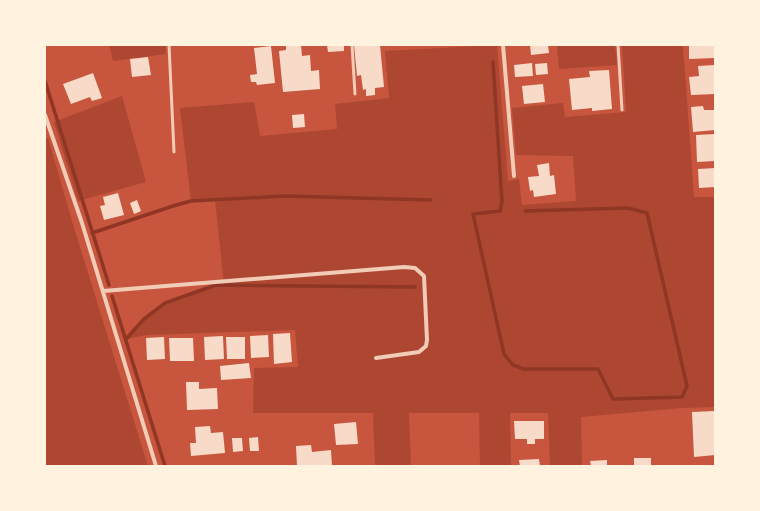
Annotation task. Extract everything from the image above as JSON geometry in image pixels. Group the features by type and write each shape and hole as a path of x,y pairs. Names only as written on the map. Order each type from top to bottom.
{"street":[{"path":"503,45 514,176"},
{"path":"45,115 82,223 156,466"},
{"path":"103,291 404,267 415,268 424,276 426,346 419,352 376,358"}],"lane":[{"path":"169,45 174,152"},
{"path":"352,45 354,94"},
{"path":"618,45 622,110"}],"shaded area":[{"path":"109,45 165,45 166,54 113,61"},
{"path":"497,45 508,181 519,179 522,205 576,201 573,156 516,155 512,108 563,103 565,117 626,112 622,45 683,45 694,197 715,197 715,407 682,408 581,417 582,466 550,466 548,413 510,413 511,466 480,466 479,413 409,413 411,466 375,466 373,413 253,413 254,368 298,367 295,330 147,335 126,339 144,319 165,303 216,285 224,285 215,200 191,201 180,108 254,102 260,136 337,129 335,104 389,98 385,51"},
{"path":"557,45 615,45 617,65 559,69"},
{"path":"122,96 146,182 78,201 54,122"},
{"path":"48,138 75,231 148,466 45,466 45,139"}],"building":[{"path":"286,45 301,45 302,56 310,55 311,71 319,70 320,89 283,92 279,51 286,50"},
{"path":"327,45 344,45 344,51 328,52"},
{"path":"354,45 380,45 384,87 375,88 375,95 366,96 366,89 363,90 361,75 357,76"},
{"path":"530,45 548,45 549,53 531,55"},
{"path":"689,45 715,45 715,58 689,59"},
{"path":"271,46 275,83 257,85 256,82 251,82 250,75 257,74 254,48"},
{"path":"148,57 151,75 132,77 130,59"},
{"path":"532,63 533,76 515,77 514,65"},
{"path":"547,63 548,74 536,75 535,64"},
{"path":"715,65 715,94 691,95 689,77 699,76 698,66"},
{"path":"609,70 612,109 592,111 592,108 572,110 569,79 590,77 589,71"},
{"path":"93,73 102,98 92,101 90,97 71,104 63,84"},
{"path":"543,84 545,102 524,104 522,86"},
{"path":"703,106 704,110 715,110 715,130 693,132 691,107"},
{"path":"304,114 305,127 293,128 292,115"},
{"path":"715,134 715,161 697,162 696,135"},
{"path":"549,163 550,176 554,175 556,194 534,197 533,190 530,191 528,177 539,176 537,165"},
{"path":"715,168 715,187 699,188 698,169"},
{"path":"118,193 124,215 104,220 100,206 105,205 103,197"},
{"path":"137,200 141,211 134,214 130,203"},
{"path":"290,333 292,362 274,364 273,334"},
{"path":"268,335 269,357 251,358 250,336"},
{"path":"223,336 224,359 205,360 204,337"},
{"path":"164,337 165,359 147,360 146,338"},
{"path":"226,337 245,337 245,359 227,359"},
{"path":"169,338 193,338 194,361 170,361"},
{"path":"249,363 251,378 221,380 220,366"},
{"path":"186,382 199,382 199,389 217,388 218,409 187,410"},
{"path":"715,411 715,455 694,457 692,412"},
{"path":"514,421 544,421 544,439 535,439 535,444 527,444 527,439 515,439"},
{"path":"356,422 358,444 336,445 334,424"},
{"path":"210,426 211,433 223,432 225,453 191,456 190,443 196,443 195,427"},
{"path":"258,437 259,451 250,451 249,438"},
{"path":"232,438 242,438 243,451 233,452"},
{"path":"311,445 312,452 331,450 332,466 297,466 296,446"},
{"path":"634,458 651,458 651,466 634,466"},
{"path":"539,459 540,466 520,466 519,460"},
{"path":"607,460 607,466 591,466 590,461"}],"waterway":[{"path":"493,62 502,202 500,211 473,214 504,354 513,365 524,369 598,369 613,399 682,397 687,386 647,213 628,208 525,211"},
{"path":"45,81 109,285"},
{"path":"92,233 191,201 285,196 431,200"},
{"path":"126,339 144,319 165,303 216,285 415,287"},
{"path":"112,296 165,466"}]}
